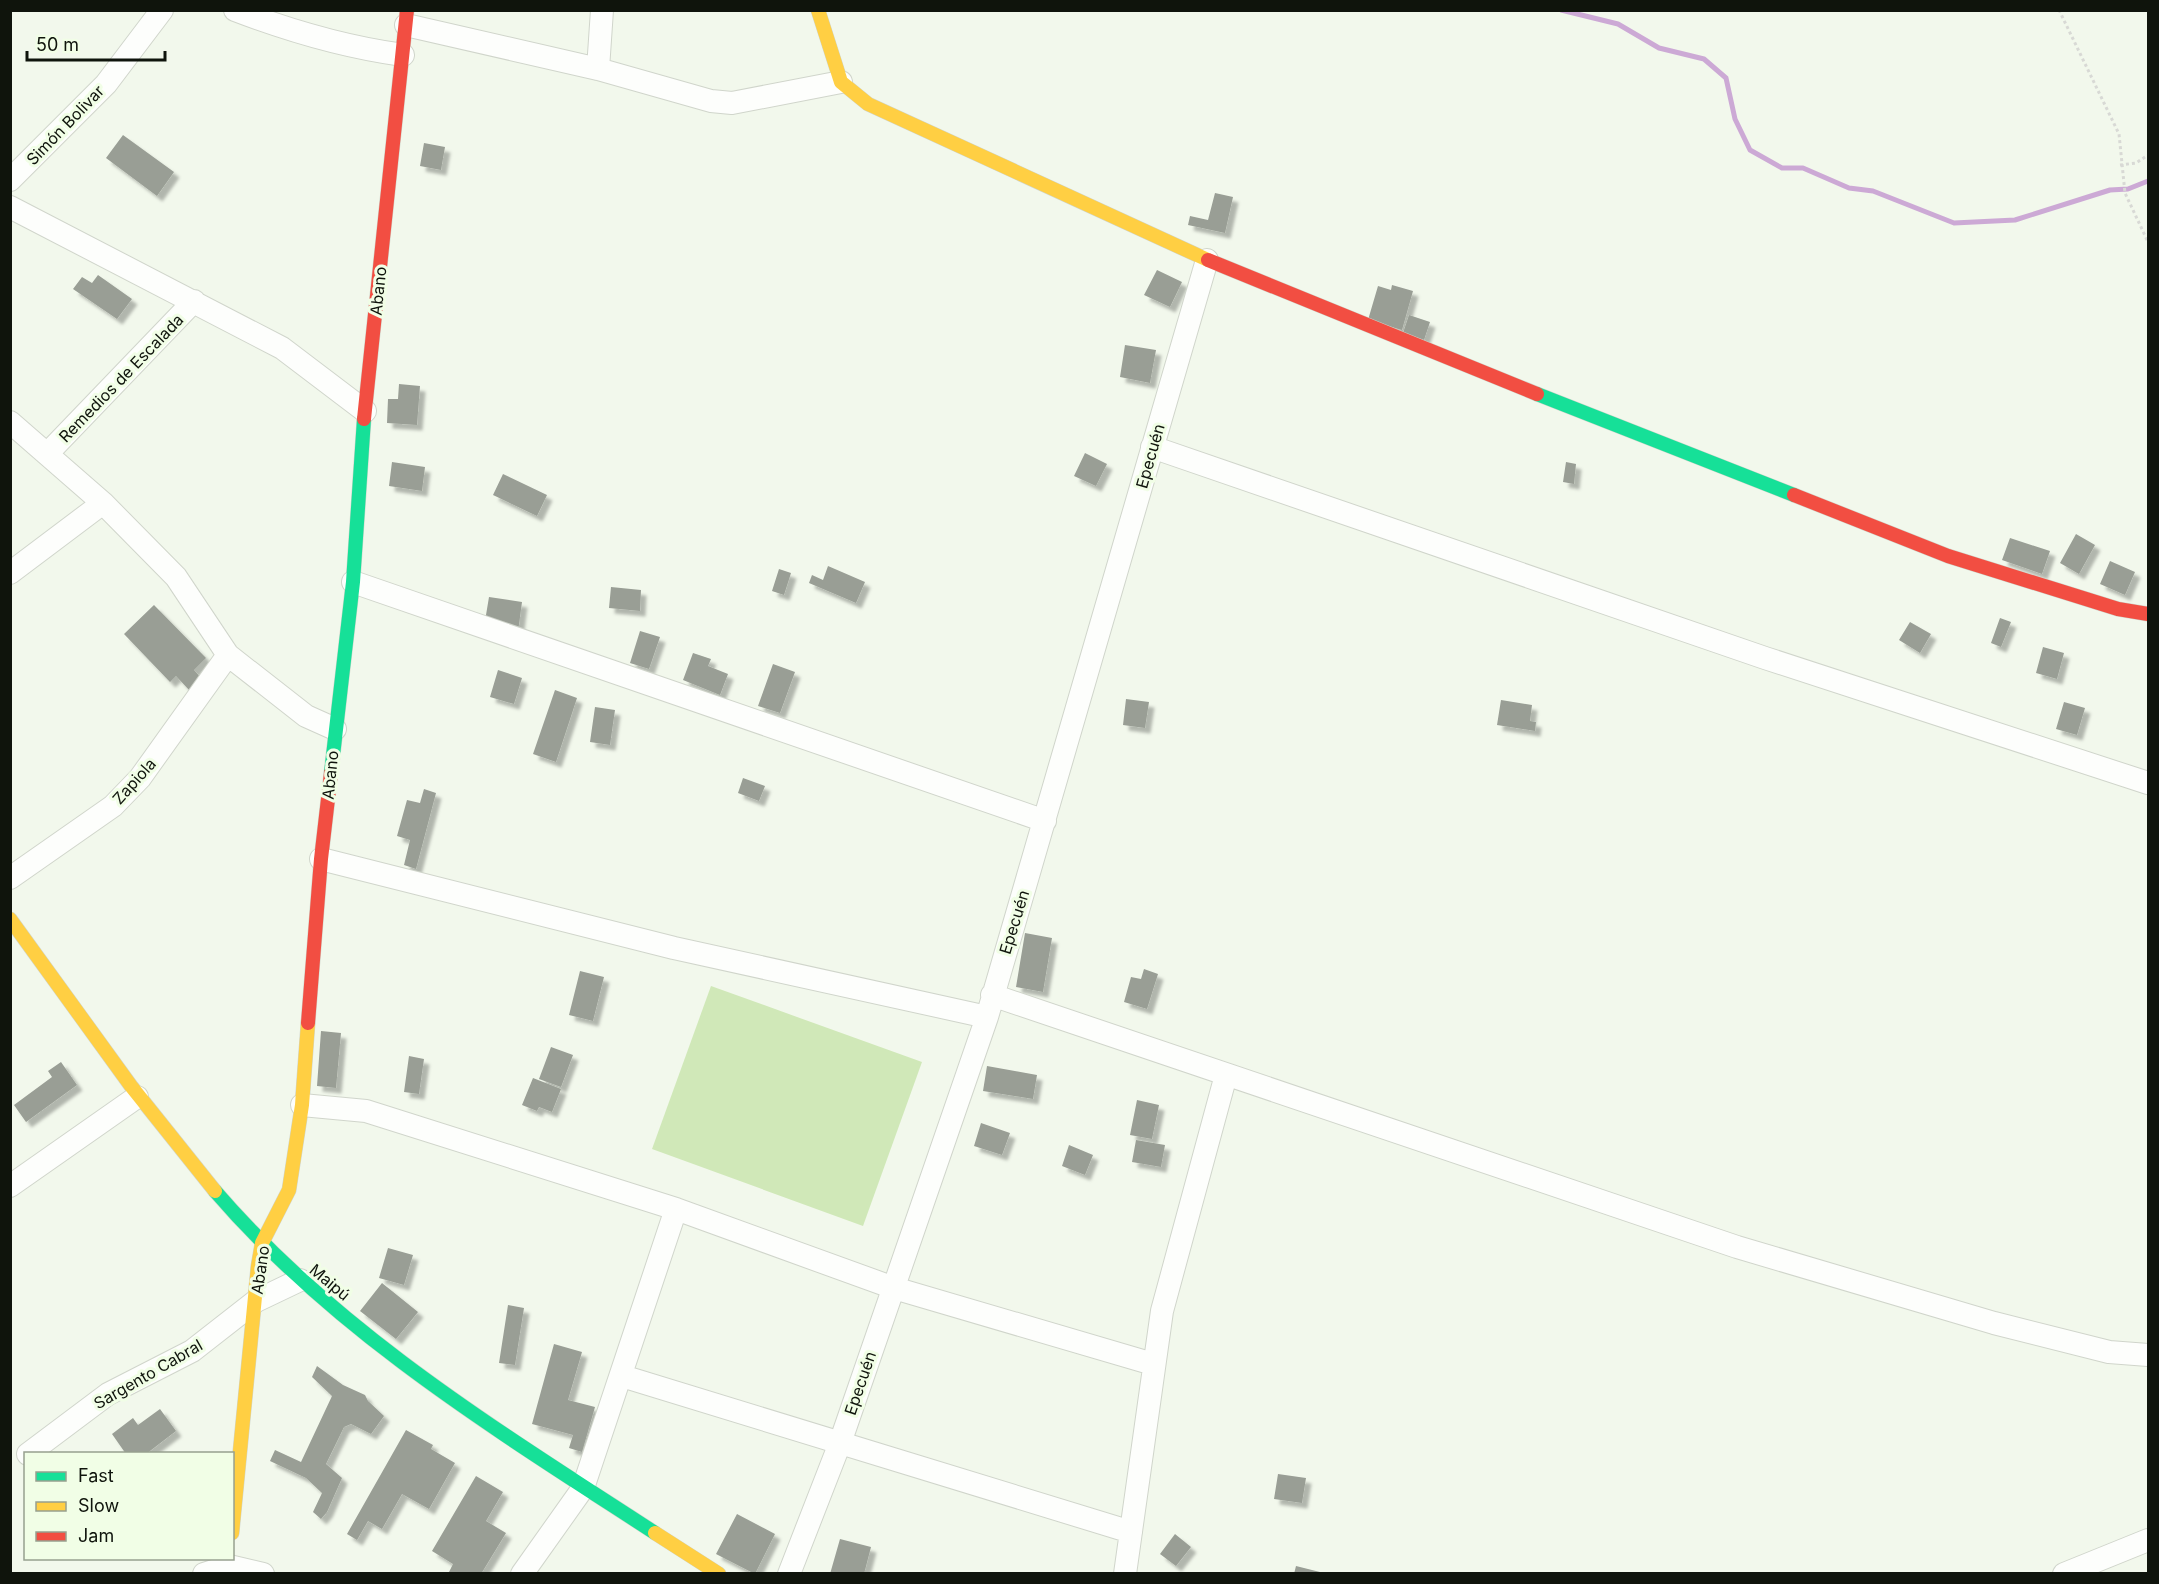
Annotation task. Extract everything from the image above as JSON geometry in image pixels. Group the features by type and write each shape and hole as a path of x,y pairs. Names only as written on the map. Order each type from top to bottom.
{"street":[{"name":"Simón Bolivar","path":"10,180 106,84 162,10"},
{"path":"235,10 280,27 357,49 403,55"},
{"path":"598,69 602,10"},
{"path":"818,10 841,82 868,104 1207,260 1383,333 1948,556 2107,605 2148,614"},
{"path":"406,18 711,101 732,104 841,82"},
{"name":"Abano","path":"234,1514 262,1243 290,1190 302,1105 321,859 352,582 365,411 406,18"},
{"path":"10,207 282,348 365,411"},
{"name":"Epecuén","path":"789,1574 840,1443 987,1017 1207,260"},
{"name":"Remedios de Escalada","path":"47,454 194,301"},
{"path":"10,422 103,503 176,577 228,655 306,716 335,729"},
{"path":"1152,447 1765,658 2148,783"},
{"path":"10,573 103,503"},
{"path":"352,582 1045,821"},
{"name":"Zapiola","path":"10,878 113,806 140,778 228,655"},
{"path":"321,859 674,948 987,1017"},
{"name":"Maipú","path":"11,919 137,1097 262,1243 300,1280 429,1381 583,1488 719,1574"},
{"path":"992,995 1737,1247 1994,1323 2109,1352 2148,1355"},
{"path":"1125,1574 1162,1311 1226,1075"},
{"path":"10,1186 137,1097"},
{"path":"302,1105 366,1111 676,1209 894,1288 1153,1364"},
{"path":"522,1574 583,1488 676,1209"},
{"name":"Sargento Cabral","path":"30,1452 108,1394 192,1351 256,1301 300,1280"},
{"path":"622,1376 1131,1532"},
{"name":"Sargento Cabral","path":"10,1466 24,1456"},
{"path":"2064,1574 2148,1540"},
{"path":"204,1574 229,1566 263,1574"}],"path":[{"path":"2059,10 2119,134 2122,183 2148,242"},
{"path":"2120,165 2136,163 2148,155"}],"green space":[{"path":"711,986 922,1062 863,1226 652,1149"}],"building":[{"path":"123,135 174,172 157,196 106,158"},
{"path":"424,143 445,147 441,170 420,166"},
{"path":"1215,193 1233,197 1225,233 1188,225 1190,216 1208,220"},
{"path":"1157,270 1182,282 1170,307 1144,295"},
{"path":"98,275 132,299 117,319 73,289 82,277 92,283"},
{"path":"1392,285 1413,291 1402,330 1368,320 1378,286 1391,290"},
{"path":"1409,315 1430,322 1424,340 1403,333"},
{"path":"1125,345 1156,350 1150,383 1120,377"},
{"path":"399,384 420,386 417,425 387,423 388,399 398,399"},
{"path":"1085,453 1107,464 1096,486 1074,476"},
{"path":"392,462 425,467 422,491 389,486"},
{"path":"1566,462 1576,464 1574,484 1563,482"},
{"path":"503,474 547,495 537,516 493,495"},
{"path":"2076,534 2095,545 2079,574 2060,563"},
{"path":"2010,538 2050,551 2042,574 2002,560"},
{"path":"2110,561 2135,572 2125,595 2100,584"},
{"path":"828,566 865,582 856,603 809,583 812,575 823,580"},
{"path":"779,569 791,573 784,595 772,591"},
{"path":"611,587 641,590 640,611 609,608"},
{"path":"489,597 522,602 518,632 484,627"},
{"path":"154,605 206,658 194,670 202,679 190,691 176,676 170,682 124,634"},
{"path":"2000,618 2011,622 2001,647 1991,643"},
{"path":"1910,622 1931,634 1920,653 1899,640"},
{"path":"640,631 660,637 649,669 630,663"},
{"path":"2043,647 2064,653 2057,679 2036,673"},
{"path":"693,653 711,659 708,666 728,674 720,695 683,680"},
{"path":"773,664 795,672 780,713 758,706"},
{"path":"498,670 522,678 514,704 490,697"},
{"path":"555,690 577,698 556,762 533,754"},
{"path":"1126,699 1149,702 1145,728 1123,725"},
{"path":"1501,700 1532,705 1530,721 1536,722 1535,731 1497,725"},
{"path":"2064,702 2085,708 2077,735 2056,729"},
{"path":"595,707 615,710 610,745 590,742"},
{"path":"743,778 765,786 759,801 738,793"},
{"path":"424,789 436,793 416,869 404,865 410,840 397,836 407,800 420,803"},
{"path":"1025,933 1052,938 1043,992 1016,987"},
{"path":"1144,969 1158,974 1147,1009 1124,1002 1131,977 1141,979"},
{"path":"580,971 604,977 593,1021 569,1015"},
{"path":"321,1031 341,1033 336,1088 317,1086"},
{"path":"551,1047 573,1055 561,1087 539,1079"},
{"path":"409,1056 424,1059 419,1094 404,1092"},
{"path":"61,1062 77,1085 26,1122 14,1105 52,1077 48,1071"},
{"path":"987,1066 1037,1075 1033,1099 983,1091"},
{"path":"533,1078 561,1089 552,1112 539,1107 537,1111 522,1105"},
{"path":"1137,1100 1159,1105 1152,1139 1130,1135"},
{"path":"981,1123 1010,1133 1002,1155 974,1146"},
{"path":"1136,1140 1165,1145 1161,1167 1132,1162"},
{"path":"1069,1145 1093,1155 1085,1175 1062,1166"},
{"path":"388,1248 413,1255 404,1285 379,1278"},
{"path":"382,1283 418,1312 396,1339 360,1311"},
{"path":"508,1305 524,1308 515,1365 499,1363"},
{"path":"554,1344 582,1352 568,1400 595,1407 582,1452 569,1448 573,1435 532,1424"},
{"path":"317,1366 343,1385 365,1395 368,1401 384,1416 371,1434 351,1424 344,1427 326,1464 342,1478 327,1512 321,1519 313,1512 322,1493 306,1478 270,1461 275,1450 301,1462 332,1396 312,1377"},
{"path":"160,1409 176,1431 149,1452 125,1452 112,1434 133,1418 138,1425"},
{"path":"406,1430 433,1445 431,1449 455,1463 429,1509 402,1494 382,1529 368,1521 357,1540 347,1534"},
{"path":"1278,1474 1306,1478 1302,1503 1274,1499"},
{"path":"476,1476 503,1492 486,1521 506,1533 481,1574 448,1574 453,1564 432,1551"},
{"path":"737,1514 775,1534 755,1574 716,1554"},
{"path":"1175,1534 1191,1547 1176,1566 1160,1554"},
{"path":"840,1539 871,1547 864,1574 830,1574"},
{"path":"1296,1566 1324,1573 1324,1574 1294,1574"}],"waterway":[{"path":"1561,10 1618,24 1659,48 1704,59 1726,78 1735,119 1750,150 1782,168 1803,168 1849,188 1873,191 1954,223 2015,220 2110,190 2128,189 2148,181"}],"traffic: fast":[{"path":"1537,394 1794,495"},
{"path":"331,773 353,582 364,419"},
{"path":"215,1191 313,1290 367,1335 480,1418 655,1533"}],"traffic: slow":[{"path":"818,10 841,82 868,104 1208,260"},
{"path":"10,919 131,1086 215,1191"},
{"path":"234,1512 258,1266 262,1243 289,1190 302,1105 308,1023"},
{"path":"655,1533 719,1574"}],"traffic: jam":[{"path":"364,419 407,10"},
{"path":"1208,260 1537,394"},
{"path":"1794,495 1948,556 2118,609 2148,614"},
{"path":"308,1023 321,859 331,773"}]}
